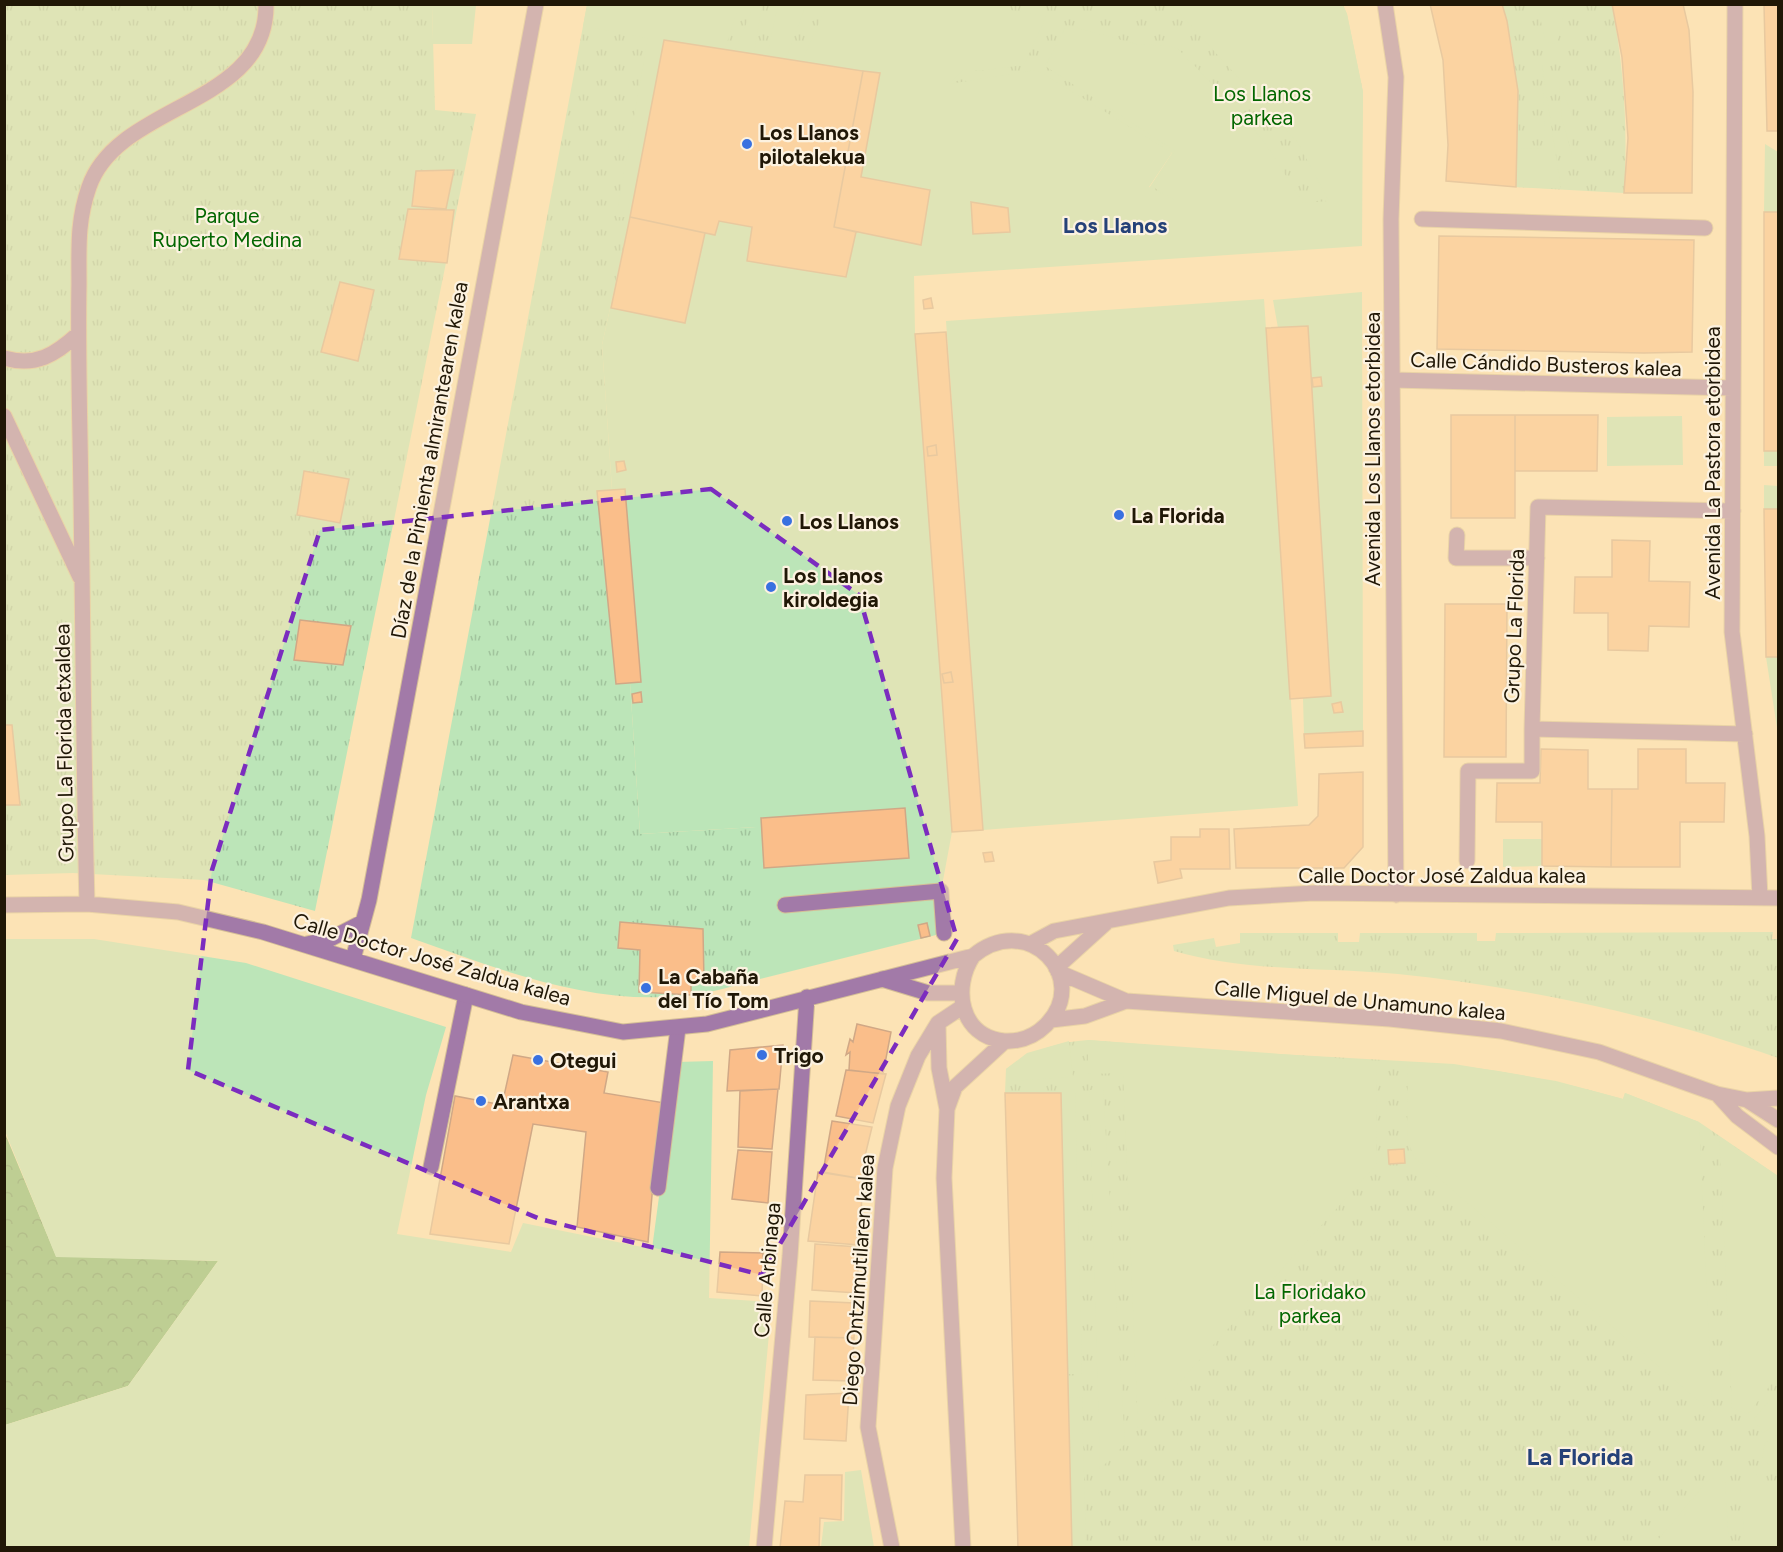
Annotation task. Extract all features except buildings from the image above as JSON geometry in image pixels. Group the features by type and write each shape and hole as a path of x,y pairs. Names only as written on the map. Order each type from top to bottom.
{"street":[{"name":"Grupo La Florida etxaldea","path":"87,904 78,334 80,215 90,183 109,156 137,132 236,73 256,52 267,27 267,4"},
{"name":"Díaz de la Pimienta almirantearen kalea","path":"352,959 363,922 536,4"},
{"name":"Avenida Los Llanos etorbidea","path":"1385,4 1396,77 1391,219 1396,894"},
{"name":"Avenida La Pastora etorbidea","path":"1727,4 1734,28"},
{"name":"Avenida La Pastora etorbidea","path":"1735,4 1732,632 1757,836 1760,897"},
{"path":"1422,219 1705,228"},
{"path":"4,358 22,363 57,354 78,334"},
{"name":"Calle Cándido Busteros kalea","path":"1392,380 1733,388"},
{"name":"Grupo La Florida etxaldea","path":"4,416 83,583"},
{"name":"Grupo La Florida","path":"1733,511 1538,507 1532,729 1745,734"},
{"path":"1457,535 1456,558 1537,558"},
{"path":"1467,861 1468,771 1532,771 1532,729"},
{"path":"785,905 941,891 944,933"},
{"name":"Calle Doctor José Zaldua kalea","path":"1030,944 1054,931 1229,897 1314,893 1779,898"},
{"name":"Calle Doctor José Zaldua kalea","path":"4,905 87,904 178,912 305,944 521,1012 623,1032 706,1024 879,978 973,956"},
{"path":"1057,970 1108,921"},
{"path":"305,944 330,939 363,922"},
{"path":"1057,970 1061,994 1051,1020 1039,1032 1023,1039 1005,1041 992,1038 979,1030 961,1000 965,968 973,956 999,941 1015,940 1030,944 1043,952 1057,970 1126,1001"},
{"path":"879,978 961,1000"},
{"path":"431,1167 466,995"},
{"name":"Calle Arbinaga","path":"764,1548 790,1256 807,997"},
{"name":"Diego Ontzimutilaren kalea","path":"892,1548 868,1427 885,1168 898,1106 918,1056 938,1023 961,1000"},
{"path":"1051,1020 1084,1016 1126,1001"},
{"name":"Calle Miguel de Unamuno kalea","path":"1126,1001 1390,1018 1501,1031 1599,1052 1717,1094 1737,1116 1779,1147"},
{"path":"938,1023 939,1068 947,1110 944,1178 963,1548"},
{"path":"658,1188 678,1028"},
{"path":"947,1110 955,1087 1005,1041"},
{"path":"1717,1094 1747,1100 1779,1098"},
{"path":"1747,1100 1779,1120"}],"highlighted area":[{"path":"711,489 859,595 957,939 762,1275 540,1219 188,1070 212,870 320,530"}],"green space":[{"name":"Parque Ruperto Medina","path":"4,5 432,5 435,110 476,114 315,911 204,880 73,873 5,875"},
{"path":"432,5 476,5 472,44 433,44"},
{"name":"Los Llanos parkea","path":"587,5 1343,5 1347,14 1363,92 1361,198 1192,210 1149,188 1172,153 948,85 664,40 630,217 602,345 612,490 597,491 630,683 640,834 756,827 756,980 690,995 618,996 583,991 513,973 411,938"},
{"name":"Los Llanos kiroldegia","path":"587,5 739,5 725,49 735,51 754,5 762,5 754,53 767,56 778,5 806,5 786,58 802,61 827,5 986,5 1046,17 1024,65 979,71 964,69 949,84 1037,70 1172,153 1149,187 1174,200 1153,187 1175,151 1045,66 1067,25 1136,44 1169,46 1178,49 1241,113 1267,146 1303,203 1329,201 1298,143 1172,5 1343,5 1347,14 1363,92 1362,246 914,276 915,334 952,832 941,891 944,933 756,980 756,827 640,834 630,683 616,684 597,491 612,489 602,345 630,217 616,217 648,38 583,26"},
{"path":"1094,5 1130,5 1139,17"},
{"path":"1502,5 1612,5 1620,52 1624,98 1626,145 1624,193 1516,187 1515,72"},
{"path":"1537,5 1566,5 1557,44 1546,42"},
{"path":"1542,65 1561,189 1516,187 1517,148 1545,149"},
{"path":"1559,83 1572,114 1572,155 1562,119"},
{"path":"1765,144 1778,152 1778,212 1764,212"},
{"path":"1362,292 1363,731 1304,734 1303,698 1331,696 1308,326 1278,328 1273,300"},
{"name":"La Florida","path":"1264,299 1298,806 983,830 946,321"},
{"path":"1682,416 1683,465 1607,466 1607,417"},
{"path":"1764,451 1778,451 1778,466 1764,466"},
{"path":"1764,485 1778,486 1778,509 1764,509"},
{"path":"1766,657 1778,657 1778,734"},
{"path":"1503,839 1542,839 1542,866 1503,867"},
{"path":"1773,932 1772,939 1778,939 1778,1058 1639,1016 1543,995 1398,974 1257,966 1201,958 1174,951 1173,945 1214,938 1216,947 1240,943 1240,933 1338,933 1338,942 1359,942 1360,933 1477,933 1477,941 1495,941 1496,933"},
{"path":"4,939 94,939 246,963 446,1027 426,1095 397,1234 511,1252 523,1223 652,1249 677,1062 713,1061 709,1298 772,1302 749,1547 5,1547 5,1425 128,1386 218,1261 56,1257 5,1131"},
{"name":"La Floridako parkea","path":"1088,1040 1225,1051 1454,1064 1556,1081 1623,1099 1625,1093 1699,1122 1778,1176 1778,1547 1072,1547 1068,1398 1005,1093 1006,1069 1015,1063 1045,1048"},
{"path":"1088,1040 1377,1061 1376,1165 1138,1428 1123,1073 1088,1074"},
{"path":"1069,1041 1073,1077 1006,1081 1006,1069 1027,1053"},
{"path":"1408,1062 1463,1066 1517,1074 1623,1099 1625,1093 1699,1122 1712,1412 1414,1157 1407,1139"},
{"path":"1089,1090 1103,1090 1125,1444 1100,1469"},
{"path":"1061,1093 1075,1093 1082,1374 1067,1374"},
{"path":"4,1131 56,1256 218,1261 128,1386 5,1425"},
{"path":"1719,1136 1778,1176 1778,1375 1748,1414 1732,1408"},
{"path":"1778,1390 1778,1423 1763,1433 1754,1419"},
{"path":"1082,1397 1086,1547 1072,1547 1068,1398"},
{"path":"1778,1434 1778,1472 1762,1459 1765,1443"},
{"path":"861,1470 874,1547 821,1547 824,1522 844,1521 845,1472"},
{"path":"1753,1472 1778,1495 1778,1547 1745,1547 1740,1480"},
{"path":"1710,1478 1725,1482 1729,1547 1652,1547"}],"place":[{"name":"Los Llanos pilotalekua","path":"747,144"},
{"name":"La Florida","path":"1119,515"},
{"name":"Los Llanos","path":"787,521"},
{"name":"Los Llanos kiroldegia","path":"771,587"},
{"name":"La Cabaña del Tío Tom","path":"646,988"},
{"name":"Trigo","path":"762,1055"},
{"name":"Otegui","path":"538,1060"},
{"name":"Arantxa","path":"481,1101"}],"district":[{"name":"Los Llanos","path":"1115,225"},
{"name":"La Florida","path":"1580,1456"}]}
